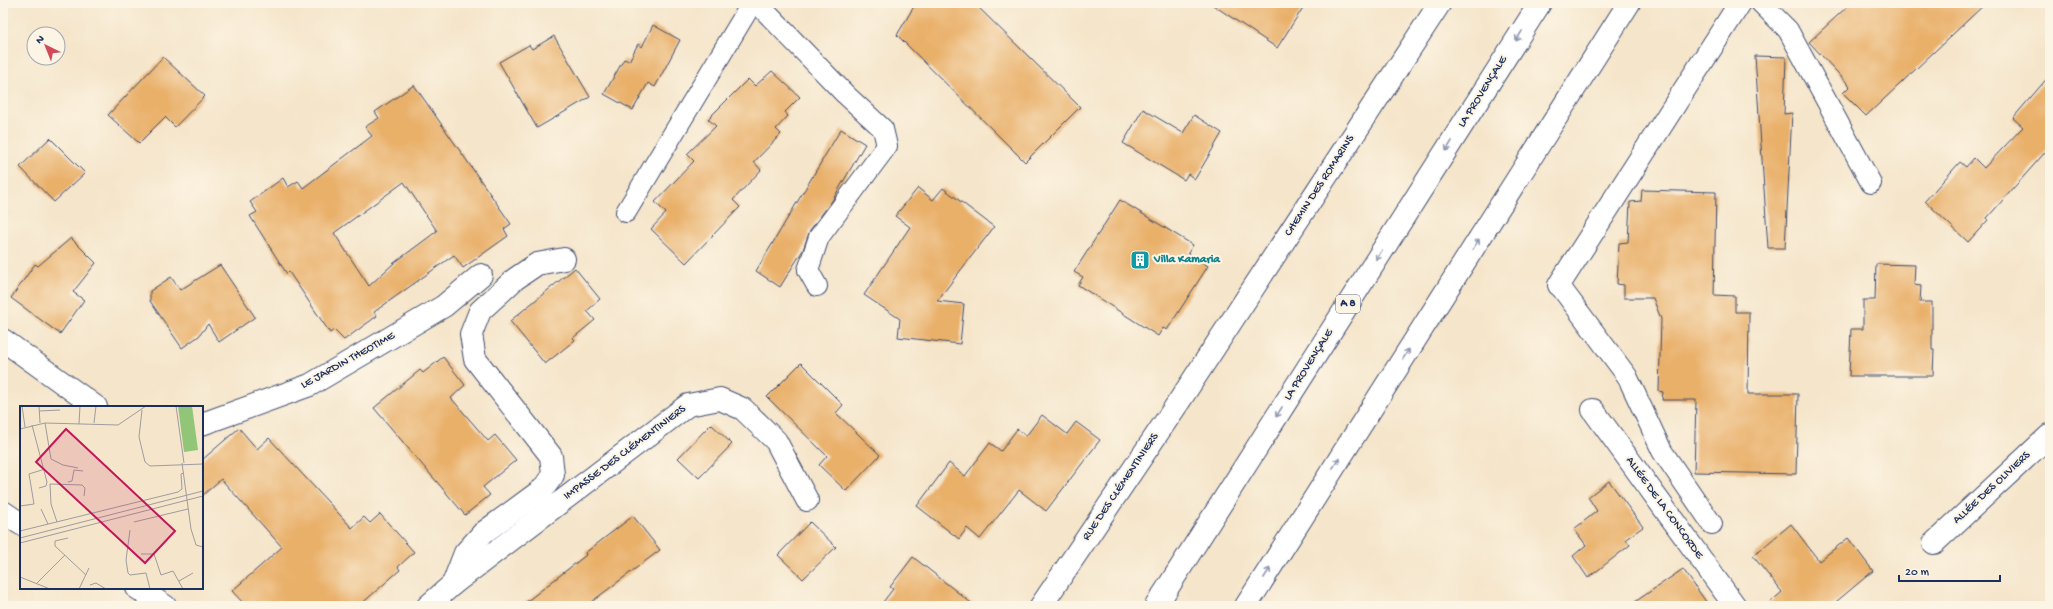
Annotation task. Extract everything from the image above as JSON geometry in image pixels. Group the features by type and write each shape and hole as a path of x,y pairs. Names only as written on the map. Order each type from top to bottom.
{"main road":[{"name":"CHEMIN DES ROMARINS","path":"1200,368 1440,3"},
{"name":"LA PROVENÇALE","path":"1156,606 1540,3"},
{"path":"1246,606 1629,3"},
{"path":"1559,285 1740,3"},
{"path":"453,584 465,553 479,538 543,489 553,475 551,456 475,359 471,334 480,310 515,279 537,264 564,259"},
{"name":"LE JARDIN THEOTIME","path":"203,424 310,385 444,306 481,275"},
{"path":"3,340 95,406"},
{"name":"RUE DES CLÉMENTINIERS","path":"1041,606 1200,368"},
{"name":"IMPASSE DES CLÉMENTINIERS","path":"428,606 453,584 688,405 720,399 743,410 776,441 806,500"},
{"name":"ALLÉE DE LA CONCORDE","path":"1593,410 1735,606"},
{"name":"ALLÉE DES OLIVIERS","path":"1934,543 2050,435"},
{"path":"3,512 20,523"},
{"path":"138,589 160,605"}],"lane":[{"path":"626,212 752,3"},
{"path":"757,3 845,94 883,129 888,146 819,237 808,270 817,286"},
{"path":"1761,3 1788,30 1871,183"},
{"path":"1559,285 1627,376 1662,451 1712,524"}],"building":[{"path":"916,3 974,3 1080,107 1025,162 897,35"},
{"path":"1210,3 1306,3 1277,48"},
{"path":"1851,3 1986,3 1866,116 1843,93 1850,86 1809,42"},
{"path":"653,25 680,40 655,87 648,83 633,110 604,94 624,59 629,61 638,44 642,47"},
{"path":"554,36 590,97 537,128 499,62 529,45 532,49"},
{"path":"1755,56 1786,57 1784,114 1792,113 1785,248 1768,248"},
{"path":"163,57 205,96 175,127 165,117 139,143 108,115"},
{"path":"772,71 800,97 785,112 788,116 776,129 781,134 754,162 761,170 733,200 740,207 686,263 651,229 666,213 655,202 694,161 687,154 716,126 708,119 748,79 755,86"},
{"path":"2050,75 2050,151 2048,149 1987,218 1988,220 1968,242 1925,201 1960,162 1966,167 1974,158 1984,168 2023,127 2013,118"},
{"path":"414,85 511,224 504,229 508,236 463,268 454,255 374,312 377,316 344,340 334,330 330,333 289,272 287,274 250,216 257,212 250,202 283,178 288,187 298,181 303,188 372,136 365,127 379,118 375,112","holes":["404,182 437,231 394,263 369,286 334,233"]},
{"path":"1143,109 1183,133 1194,115 1222,133 1195,179 1188,174 1184,180 1123,143"},
{"path":"841,129 865,144 832,201 810,230 803,250 780,287 756,271"},
{"path":"50,138 85,173 54,202 20,167"},
{"path":"918,188 933,200 943,188 994,227 937,301 964,304 960,344 898,337 900,319 864,295 910,227 895,216"},
{"path":"1642,190 1716,192 1714,295 1735,296 1735,312 1749,312 1748,394 1798,394 1796,474 1694,472 1696,400 1662,400 1663,392 1659,391 1661,319 1653,298 1624,298 1624,285 1617,284 1619,243 1628,242 1630,202 1641,201"},
{"name":"Villa Kamaria","path":"1120,200 1193,245 1188,253 1208,266 1167,330 1163,328 1158,336 1078,285 1083,277 1074,272"},
{"path":"71,238 96,263 73,292 84,300 60,334 11,298 35,264 38,266"},
{"path":"1876,264 1915,265 1914,285 1921,286 1920,302 1932,302 1932,350 1934,350 1933,376 1849,376 1851,329 1863,329 1863,300 1875,300"},
{"path":"220,265 255,317 219,342 208,324 199,336 182,348 150,301 150,291 171,277 180,290"},
{"path":"575,268 600,299 587,311 595,320 573,338 575,340 545,364 510,321"},
{"path":"443,357 465,385 451,398 488,441 495,435 516,460 483,487 490,495 465,515 374,408 420,370 423,373"},
{"path":"801,363 843,405 836,413 880,455 846,491 819,465 827,456 767,397"},
{"path":"1042,415 1067,434 1076,422 1100,440 1046,511 1019,490 980,539 967,528 959,539 917,506 949,463 965,476 990,443 1001,451 1017,429 1026,436"},
{"path":"711,424 732,444 699,478 678,458"},
{"path":"239,428 257,449 269,438 352,528 364,517 370,523 380,514 414,552 398,567 400,570 359,606 246,606 232,591 282,547 221,479 203,495 203,459"},
{"path":"1609,481 1643,527 1626,539 1630,545 1588,578 1573,556 1586,545 1574,529 1597,511 1588,497"},
{"path":"633,516 660,550 586,606 521,606 586,555 585,553"},
{"path":"810,522 836,547 803,579 778,555"},
{"path":"1791,524 1819,561 1848,538 1873,571 1831,606 1766,606 1782,592 1753,556"},
{"path":"913,557 975,606 880,606 893,589 890,587"},
{"path":"1683,569 1709,606 1629,606"}],"place":[{"name":"Villa Kamaria","path":"1140,260"}]}
